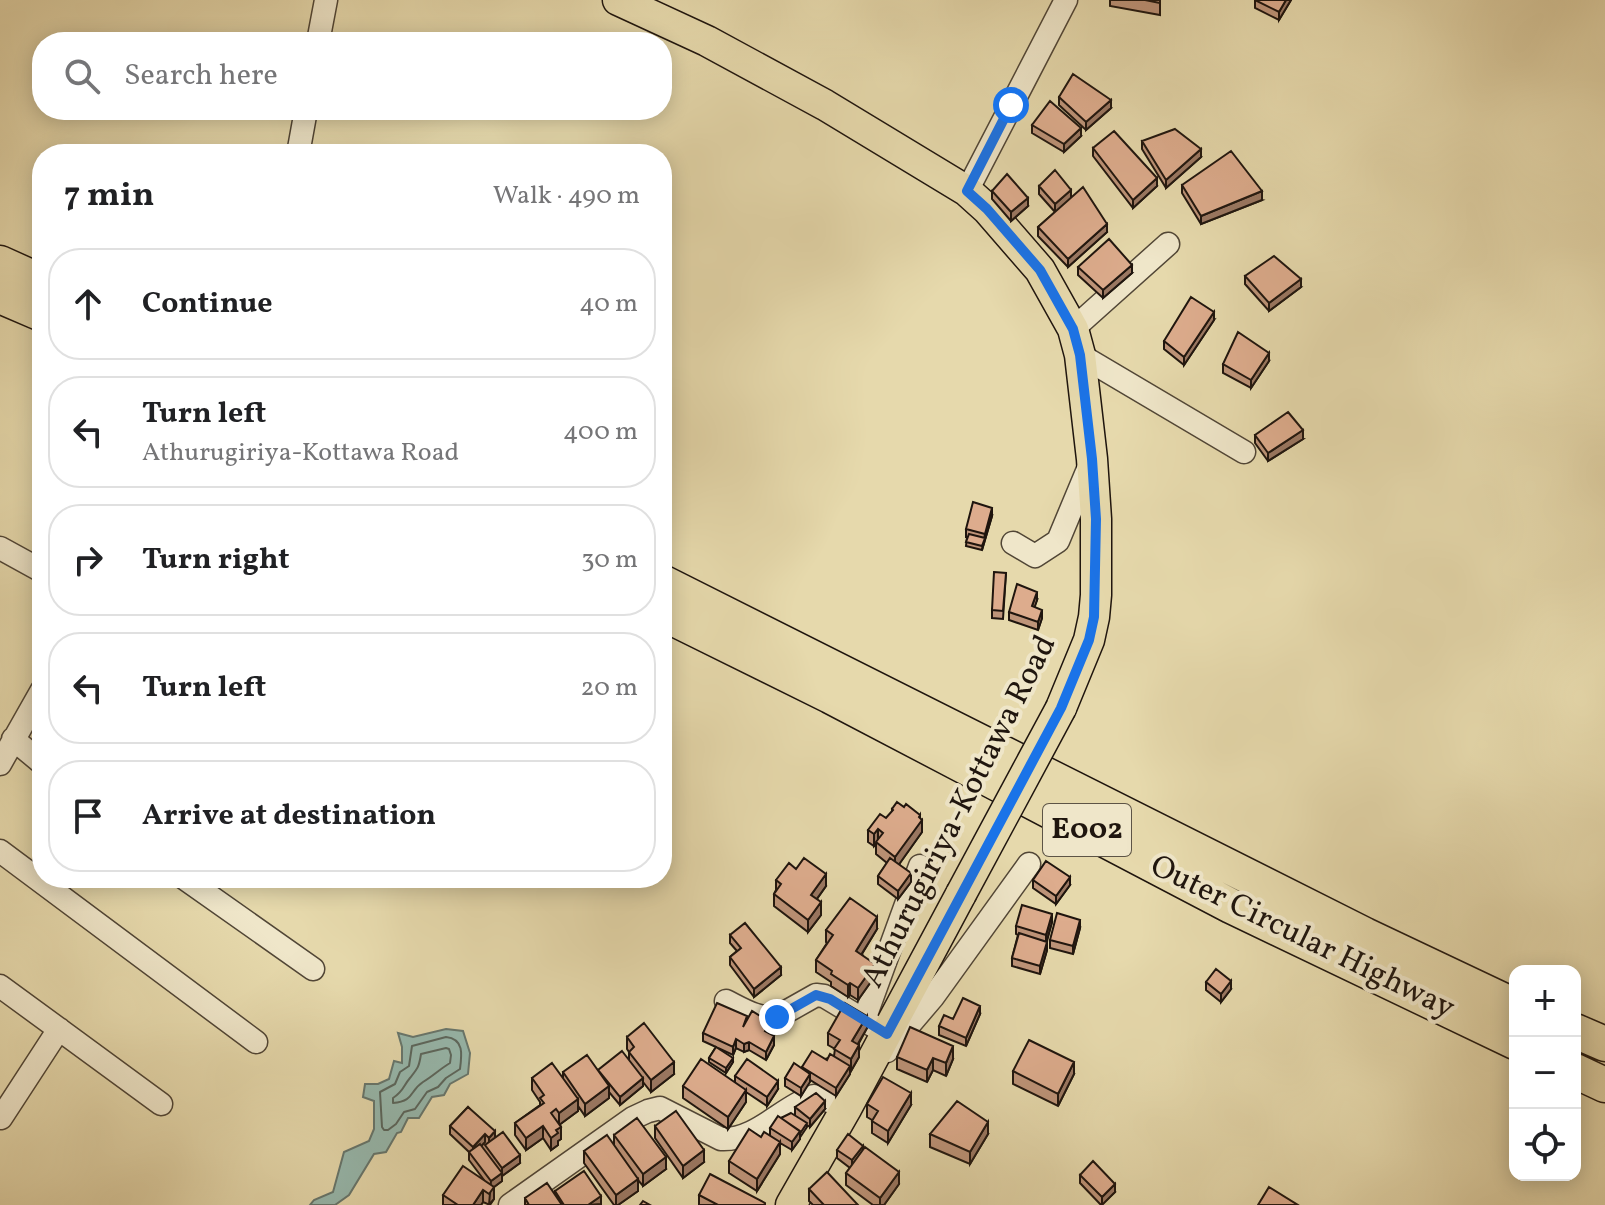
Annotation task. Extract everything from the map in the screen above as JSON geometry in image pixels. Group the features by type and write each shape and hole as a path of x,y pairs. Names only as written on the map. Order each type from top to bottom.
{"highway":[{"path":"0,263 32,277"},
{"path":"0,296 32,310"},
{"name":"Outer Circular Highway","path":"672,587 1365,935 1509,1003"},
{"name":"Outer Circular Highway","path":"672,618 844,703 1231,906 1509,1039"},
{"path":"1581,1034 1605,1044"},
{"path":"1581,1074 1605,1085"}],"main road":[{"name":"Athurugiriya-Kottawa Road","path":"618,0 707,41 825,105 967,191 1040,270 1077,342 1092,459 1096,519 1094,617 1089,640 1061,708 961,894 875,1027 863,1079 791,1205"}],"street":[{"path":"320,32 326,0"},
{"path":"967,191 1066,0"},
{"path":"300,144 304,120"},
{"path":"1168,244 1077,342 1244,452"},
{"path":"1013,543 1035,556 1058,541 1092,459"},
{"path":"0,548 32,566"},
{"path":"0,764 32,707"},
{"path":"13,739 32,755"},
{"path":"0,851 32,875"},
{"path":"863,1079 933,997 1029,864"},
{"path":"726,1001 758,1016 770,1018 816,995 830,999 875,1027 920,866"},
{"path":"50,888 256,1042"},
{"path":"198,888 313,969"},
{"path":"0,986 161,1104"},
{"path":"1,1118 59,1029"},
{"path":"510,1205 633,1118 648,1111 660,1108 721,1139 731,1140 814,1096 847,1107"}],"water":[{"path":"446,1029 463,1031 470,1053 468,1074 450,1084 444,1095 432,1097 419,1118 408,1118 386,1152 374,1154 349,1195 335,1205 310,1205 333,1192 344,1152 369,1141 374,1129 374,1101 363,1097 365,1084 378,1084 389,1079 394,1061 402,1063 398,1033 413,1037"}],"building":[{"path":"1255,0 1286,0 1279,12"},
{"path":"1073,74 1111,100 1086,122 1059,97"},
{"path":"1050,101 1081,128 1064,144 1032,125"},
{"path":"1175,129 1201,149 1166,180 1142,141"},
{"path":"1114,131 1157,178 1133,200 1093,148"},
{"path":"1231,151 1262,191 1201,216 1182,185"},
{"path":"1055,170 1071,190 1055,204 1039,186"},
{"path":"1007,174 1028,198 1011,212 992,191"},
{"path":"1083,187 1107,224 1068,259 1038,227"},
{"path":"1109,239 1132,265 1103,290 1078,267"},
{"path":"1274,256 1301,279 1269,303 1245,276"},
{"path":"1191,297 1214,312 1184,357 1164,341"},
{"path":"1238,332 1269,353 1251,380 1223,364"},
{"path":"1288,412 1303,430 1268,453 1255,435"},
{"path":"973,502 992,508 985,534 966,529"},
{"path":"969,534 985,538 982,546 966,542"},
{"path":"994,572 1006,573 1003,611 992,610"},
{"path":"1017,584 1037,592 1032,606 1042,610 1038,622 1009,612"},
{"path":"897,802 904,807 906,804 922,820 895,857 876,842 883,833 878,829 874,834 868,830 880,814 886,818"},
{"path":"804,858 826,874 811,895 821,902 808,920 774,894 781,884 776,880 789,863 796,869"},
{"path":"890,858 911,873 898,891 878,876"},
{"path":"1046,861 1070,877 1056,896 1033,880"},
{"path":"850,898 877,917 856,951 875,964 858,988 831,974 832,971 816,960 833,935 826,930"},
{"path":"1022,905 1052,914 1046,935 1016,926"},
{"path":"1057,913 1080,920 1073,946 1050,940"},
{"path":"745,923 781,967 754,989 730,957 741,948 730,935"},
{"path":"1019,933 1047,942 1040,966 1012,958"},
{"path":"1216,969 1231,981 1221,994 1206,982"},
{"path":"963,998 980,1006 966,1038 939,1026 944,1015 953,1019"},
{"path":"717,1003 747,1016 743,1027 752,1011 770,1022 765,1031 774,1036 766,1052 749,1042 744,1044 736,1039 733,1047 703,1033"},
{"path":"845,1003 867,1016 852,1041 859,1045 851,1059 834,1049 840,1040 828,1033"},
{"path":"644,1023 674,1062 651,1080 629,1052 634,1047 627,1037"},
{"path":"910,1027 953,1046 946,1063 933,1058 927,1070 897,1057"},
{"path":"1029,1040 1074,1062 1058,1094 1013,1071"},
{"path":"716,1047 733,1058 726,1068 709,1058"},
{"path":"622,1051 643,1078 620,1097 598,1070"},
{"path":"812,1051 827,1060 830,1054 850,1066 836,1088 802,1067"},
{"path":"587,1055 609,1086 585,1104 563,1072"},
{"path":"701,1059 746,1090 728,1117 683,1086"},
{"path":"747,1059 778,1081 767,1097 735,1076"},
{"path":"552,1063 578,1099 559,1113 556,1109 551,1113 561,1127 556,1130 558,1133 551,1138 543,1126 526,1138 515,1123 544,1103 540,1098 544,1095 532,1078"},
{"path":"794,1063 810,1074 801,1088 785,1078"},
{"path":"883,1077 911,1093 888,1131 872,1121 878,1111 867,1104"},
{"path":"816,1093 825,1101 810,1119 795,1107"},
{"path":"957,1101 988,1122 970,1152 930,1134"},
{"path":"468,1107 495,1131 489,1138 485,1134 473,1147 450,1126"},
{"path":"676,1111 704,1150 683,1166 655,1126"},
{"path":"791,1113 807,1123 801,1132 781,1118"},
{"path":"778,1116 800,1131 792,1142 770,1128"},
{"path":"637,1118 666,1157 643,1174 614,1135"},
{"path":"749,1129 761,1137 764,1132 780,1142 757,1179 729,1161"},
{"path":"503,1132 520,1155 502,1168 485,1145"},
{"path":"848,1134 863,1146 852,1160 837,1150"},
{"path":"607,1135 638,1179 616,1195 584,1151"},
{"path":"480,1144 502,1173 491,1181 469,1152"},
{"path":"865,1147 899,1172 880,1198 846,1173"},
{"path":"1093,1161 1115,1184 1102,1197 1080,1175"},
{"path":"463,1166 494,1187 489,1194 483,1190 473,1205 458,1205 443,1195"},
{"path":"584,1171 601,1196 588,1205 564,1205 555,1191"},
{"path":"827,1172 858,1205 824,1205 809,1189"},
{"path":"710,1174 765,1205 718,1205 699,1195"},
{"path":"547,1183 562,1205 529,1205 525,1198"},
{"path":"1269,1187 1298,1205 1258,1205"}],"route":[{"path":"777,1017 816,995 824,996 887,1034 1061,708 1089,640 1096,595 1096,519 1087,402 1073,329 1040,270 987,209 967,191 1011,105"}]}
